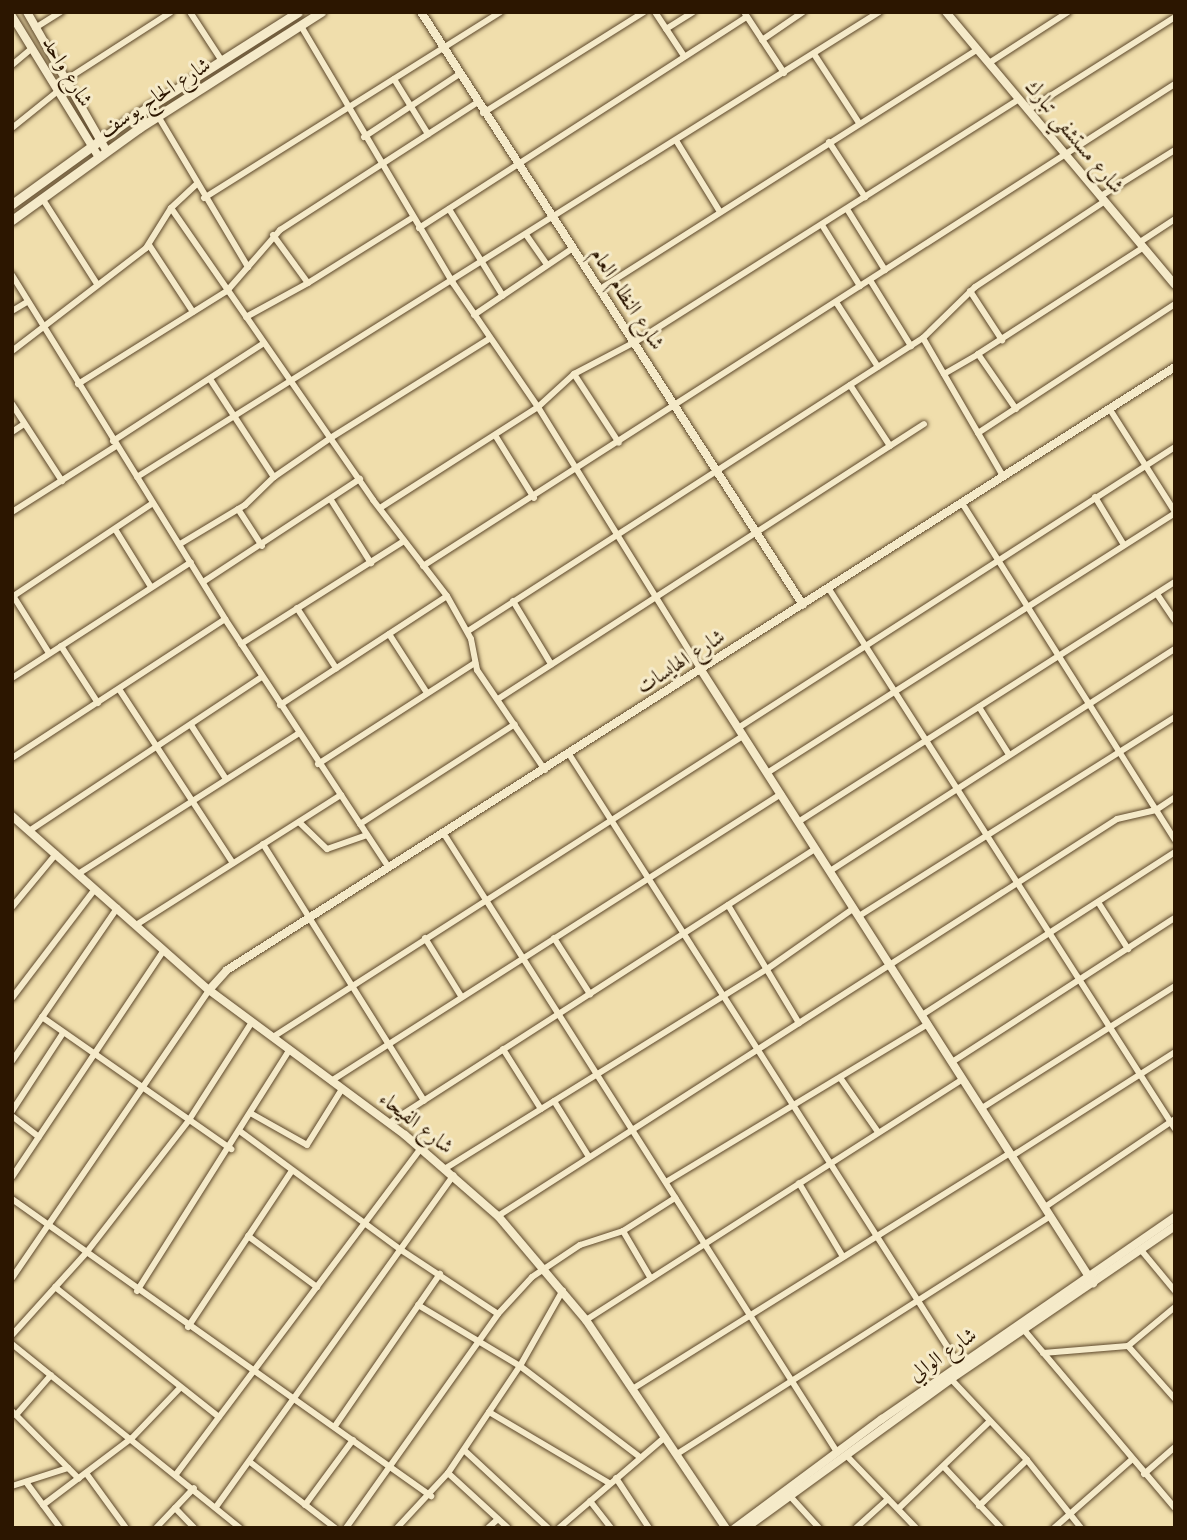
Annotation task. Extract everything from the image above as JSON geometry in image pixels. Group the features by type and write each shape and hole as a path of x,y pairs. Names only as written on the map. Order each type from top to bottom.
{"main road":[{"name":"شارع الحاج يوسف","path":"12,204 102,139 298,12"},
{"name":"شارع الحاج يوسف","path":"12,220 102,153 321,12"}],"street":[{"name":"شارع واحد","path":"27,12 64,81 102,139 102,153"},
{"path":"35,28 61,12"},
{"path":"64,81 171,12"},
{"path":"190,12 222,61"},
{"name":"شارع النظام العام","path":"421,12 476,103 635,342 803,606"},
{"path":"204,198 501,12"},
{"path":"483,113 644,12"},
{"path":"655,12 684,56"},
{"path":"666,29 693,12"},
{"path":"762,40 803,12"},
{"path":"137,477 453,283 879,12"},
{"name":"شارع مستشفي تبارك","path":"946,12 1175,285"},
{"path":"989,63 1068,12"},
{"path":"419,228 745,15 784,73"},
{"name":"شارع واحد","path":"12,16 92,146 102,153"},
{"path":"1028,110 1175,17"},
{"path":"301,26 412,218 489,339 578,469 701,670 1091,1279"},
{"path":"12,65 32,48"},
{"path":"600,289 977,50"},
{"path":"814,54 859,123"},
{"path":"364,137 458,75"},
{"path":"394,79 428,134"},
{"path":"424,566 676,407 1175,84"},
{"path":"12,128 58,91"},
{"path":"380,509 538,407 574,374 635,342 1019,99"},
{"path":"78,384 228,291 273,235 476,103"},
{"path":"158,116 196,185 248,267"},
{"path":"677,142 720,212"},
{"path":"829,142 865,197"},
{"path":"468,631 923,338 970,291 1175,150"},
{"path":"12,351 44,331 55,316 149,244 171,208 196,185"},
{"path":"42,198 97,284"},
{"path":"171,208 380,509 447,596 468,631 475,663 545,769"},
{"path":"449,209 503,296"},
{"path":"847,209 885,270"},
{"path":"246,317 308,283 412,218"},
{"path":"944,374 1002,340 1142,245 1175,219"},
{"path":"822,225 860,286"},
{"path":"273,235 308,283"},
{"path":"527,236 547,265"},
{"path":"149,244 193,312"},
{"path":"474,315 573,248"},
{"path":"12,275 44,331 298,734 389,868"},
{"path":"870,280 911,346"},
{"path":"970,291 1002,340"},
{"path":"12,311 27,302"},
{"path":"836,302 878,367"},
{"path":"978,433 1175,304"},
{"path":"923,338 1003,476"},
{"path":"180,544 238,509 274,477 332,438 489,339"},
{"path":"12,512 62,481 264,343"},
{"path":"978,354 1016,409"},
{"name":"شارع الهايسات","path":"209,990 227,970 1175,367"},
{"path":"574,374 619,443"},
{"path":"210,379 274,477"},
{"path":"850,385 890,446"},
{"path":"12,404 62,481"},
{"path":"767,773 1175,512 1109,408"},
{"path":"12,432 24,424"},
{"path":"498,699 924,424"},
{"path":"495,435 534,498"},
{"path":"273,1037 611,820 866,646 1175,447"},
{"path":"203,582 262,546 360,479"},
{"path":"1096,497 1124,545"},
{"path":"331,500 370,563"},
{"path":"49,653 13,595 153,503"},
{"path":"962,503 1175,840"},
{"path":"238,509 262,546"},
{"path":"115,529 151,587"},
{"path":"241,644 404,541"},
{"path":"12,678 191,562"},
{"path":"798,822 1175,582"},
{"path":"829,589 1172,1120 1175,1129"},
{"path":"1157,594 1175,621"},
{"path":"280,705 447,596"},
{"path":"513,601 551,664"},
{"path":"297,608 336,668"},
{"path":"12,758 225,619"},
{"path":"389,634 427,693"},
{"path":"61,646 98,703"},
{"path":"830,871 1175,649"},
{"path":"318,764 475,663"},
{"path":"29,831 262,677"},
{"path":"119,689 233,863"},
{"path":"979,707 1008,754"},
{"path":"446,1168 856,912 989,836 1175,717"},
{"path":"191,724 226,779"},
{"path":"360,824 515,724"},
{"path":"78,874 298,734"},
{"path":"569,754 959,1365"},
{"path":"331,1080 781,794"},
{"path":"136,925 341,795"},
{"path":"498,1216 1117,819 1156,810 1175,797"},
{"name":"شارع الفيحاء","path":"12,816 209,990 421,1148 498,1216 544,1267 586,1320 726,1528"},
{"path":"299,821 327,849 367,835"},
{"path":"443,834 793,1382 842,1453 916,1528"},
{"path":"263,844 424,1101"},
{"path":"389,1123 815,849"},
{"path":"922,1015 1175,852"},
{"path":"12,907 56,854"},
{"path":"12,998 95,888"},
{"path":"1098,902 1128,949"},
{"path":"728,905 799,1023"},
{"path":"12,1061 117,908"},
{"path":"952,1062 1175,918"},
{"path":"554,938 590,994"},
{"path":"425,939 461,996"},
{"path":"12,1177 164,950"},
{"path":"982,1108 1175,986"},
{"path":"12,1278 209,990"},
{"path":"42,1017 231,1149"},
{"path":"12,1335 86,1253 189,1120 252,1022"},
{"path":"666,1182 792,1104 841,1079 928,1024"},
{"path":"39,1137 12,1113 63,1033"},
{"path":"137,1291 231,1149 290,1049"},
{"path":"503,1049 541,1109"},
{"path":"634,1388 842,1255 1175,1052"},
{"path":"841,1079 877,1132"},
{"path":"586,1320 703,1241 963,1079"},
{"path":"252,1114 307,1145 342,1089"},
{"path":"554,1101 589,1157"},
{"path":"1045,1207 1172,1120"},
{"path":"240,1132 401,1250 498,1314"},
{"path":"177,1473 421,1148"},
{"path":"188,1327 292,1172"},
{"path":"216,1507 297,1399 454,1175"},
{"path":"799,1183 842,1255"},
{"path":"346,1528 498,1314 544,1267 580,1245 623,1231 675,1198"},
{"path":"12,1199 137,1291 297,1399 430,1496"},
{"path":"677,1454 1051,1216"},
{"name":"شارع الوالي","path":"736,1528 1024,1330 1175,1217"},
{"name":"شارع الوالي","path":"746,1528 959,1365 1175,1226"},
{"path":"623,1231 650,1277"},
{"path":"248,1236 317,1287"},
{"path":"1141,1250 1175,1291"},
{"path":"335,1426 440,1274"},
{"path":"55,1287 219,1417"},
{"path":"397,1528 430,1496 448,1473 520,1366 563,1290"},
{"path":"418,1305 520,1366 640,1457"},
{"path":"1043,1353 1128,1346 1175,1307"},
{"path":"1024,1330 1131,1460 1175,1508"},
{"path":"12,1344 177,1473 240,1528"},
{"path":"1128,1346 1175,1399"},
{"path":"51,1375 14,1413 79,1479"},
{"path":"951,1379 988,1423 1027,1460 1082,1528"},
{"path":"43,1505 132,1438 180,1388"},
{"path":"489,1412 609,1483"},
{"path":"899,1508 988,1423"},
{"path":"559,1528 665,1437"},
{"path":"305,1504 353,1440"},
{"path":"1144,1474 1175,1447"},
{"path":"464,1450 548,1528"},
{"path":"979,1506 1027,1460"},
{"path":"1054,1528 1131,1460"},
{"path":"250,1462 335,1528"},
{"path":"944,1467 1001,1528"},
{"path":"12,1486 68,1468"},
{"path":"86,1473 126,1528"},
{"path":"448,1473 508,1528"},
{"path":"616,1478 649,1528"},
{"path":"26,1482 60,1528"},
{"path":"156,1528 194,1488"},
{"path":"789,1495 819,1528"},
{"path":"856,1528 888,1499"},
{"path":"590,1501 611,1528"},
{"path":"175,1508 194,1528"},
{"path":"488,1528 498,1519"}]}
